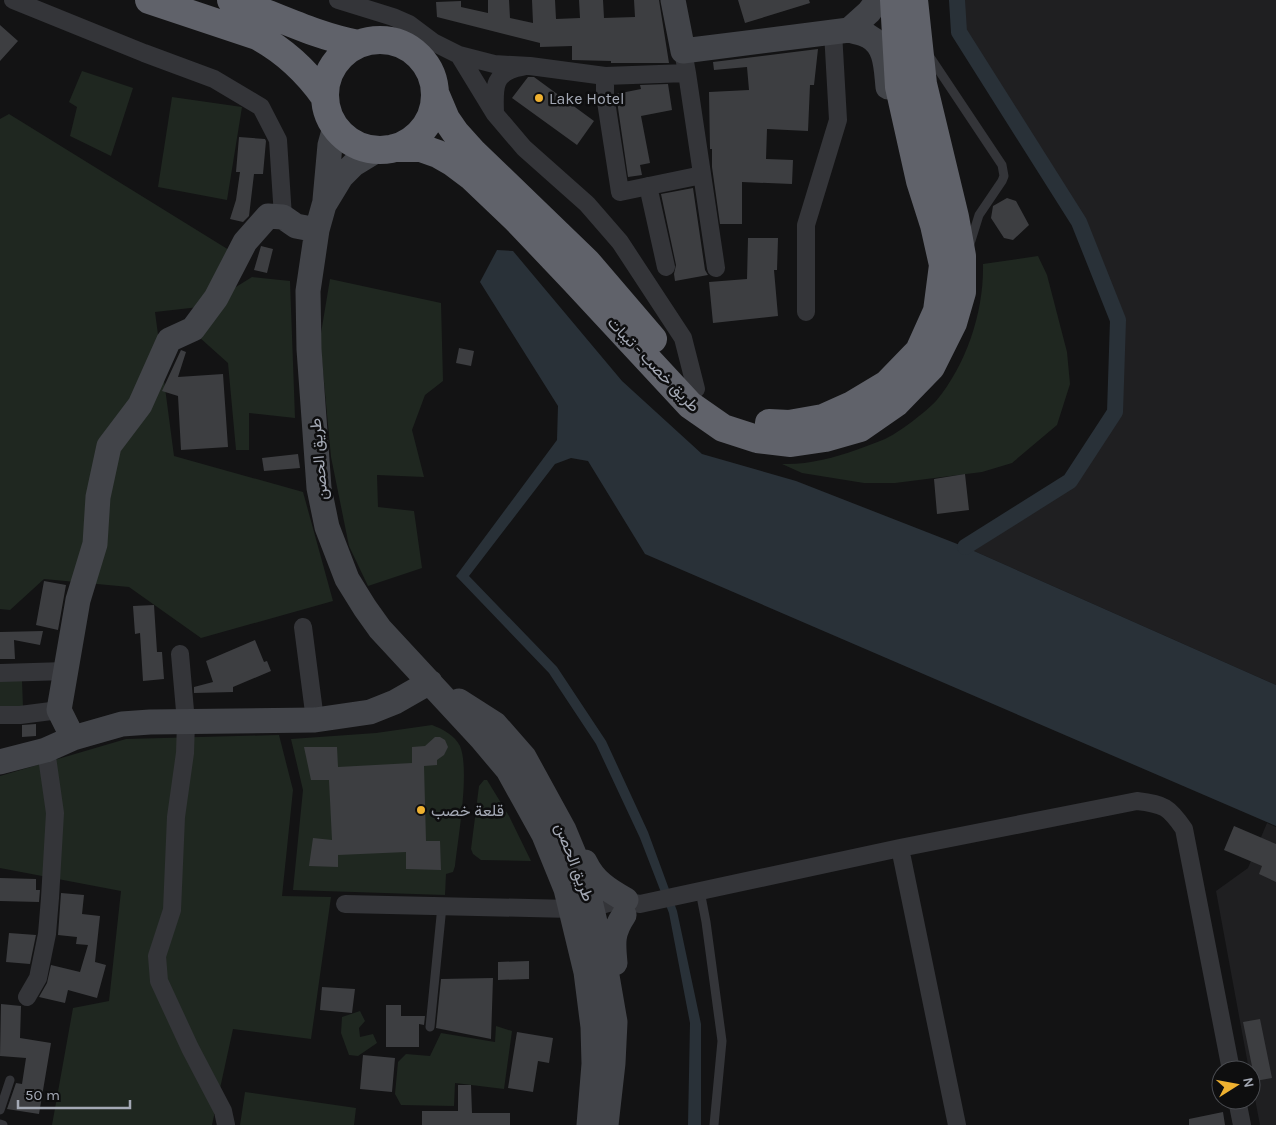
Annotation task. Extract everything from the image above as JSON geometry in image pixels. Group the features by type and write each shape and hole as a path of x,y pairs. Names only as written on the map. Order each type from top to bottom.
{"highway":[{"path":"150,0 258,36 289,56 324,96"},
{"path":"231,0 318,34 358,44"},
{"name":"طريق خصب - تيبات","path":"435,93 446,119 455,132 473,152 586,262 696,389 726,411 757,422 789,424 823,418 852,405 887,384 919,351 937,312 943,265 934,225 920,181 899,87 894,0"},
{"name":"طريق خصب - تيبات","path":"386,149 421,148 438,154 472,177 568,273 690,406 723,428 757,439 791,443 825,438 860,428 896,403 931,367 954,323 962,292 962,256 923,84 914,0"},
{"path":"376,40 393,41 409,48 422,60 431,75 435,93 432,111 424,128 411,141 386,149 361,147 347,139 335,127 327,112 324,96 326,80 333,64 344,52 358,44 376,40"}],"street":[{"path":"12,0 214,79 261,107 278,140 283,217"},
{"path":"338,0 393,8 409,24 433,42 459,56 494,64 530,66 605,76 841,31 869,36 878,44 884,55 889,91 910,132"},
{"path":"673,0 685,62 716,268"},
{"path":"841,31 868,12 878,0"},
{"path":"806,312 806,225 838,120 841,31"},
{"path":"459,56 495,114 524,148 587,204 620,242 683,338 696,389"},
{"path":"495,114 494,89 499,79 510,69 530,66"},
{"path":"605,76 605,94 620,192 702,175"},
{"name":"طريق الحصن","path":"335,127 328,159 324,205 317,230 308,291 309,349 319,488 327,528 347,579 364,608 380,629 508,770 544,835 581,911 606,970 615,1022 614,1063 606,1125"},
{"name":"طريق الحصن","path":"324,205 341,177 354,164 386,149"},
{"path":"648,186 666,266"},
{"path":"72,738 59,710 78,600 95,544 98,497 109,446 140,405 169,340 193,329 216,298 245,242 268,216 283,217 296,226 317,230"},
{"path":"303,626 315,720"},
{"path":"180,654 186,722 186,753 176,817 172,910 157,956 159,981 190,1048 223,1111 226,1125"},
{"path":"0,673 66,672"},
{"path":"0,762 46,750 72,738 122,724 315,720 370,712 395,702 430,682"},
{"name":"طريق الحصن","path":"430,682 495,724 524,757 564,830 586,883 581,911 593,1027 594,1064 589,1125"},
{"path":"0,715 20,715 59,710"},
{"path":"27,997 38,978 47,934 50,898 55,813 46,750"},
{"path":"524,757 570,830 590,872 609,891 636,905"},
{"path":"344,904 581,911 610,918 636,905 900,848 1137,800 1156,803 1173,812 1184,829 1229,1060"},
{"path":"900,848 957,1125"},
{"path":"615,1022 620,1006 613,941 616,927 636,905"},
{"path":"1239,1110 1242,1125"}],"lane":[{"path":"918,38 995,153 1002,165 1004,176 979,215 969,247 962,292"},
{"path":"692,893 706,922 722,1041 714,1125"},
{"path":"430,1027 442,906"},
{"path":"0,1110 10,1080"}],"shaded area":[{"path":"957,0 1276,0 1276,685 965,547 1070,481 1115,412 1118,320 1079,222 959,32"},
{"path":"82,71 133,88 111,156 70,136 77,107 69,102"},
{"path":"172,97 242,107 227,200 158,187"},
{"path":"9,114 229,250 208,306 155,312 174,456 303,492 333,601 201,638 129,587 44,579 10,610 0,609 0,119"},
{"path":"497,250 513,251 622,381 702,454 796,481 965,547 1276,685 1276,826 645,554 588,461 571,458 555,464 469,576 557,667 606,741 648,832 677,911 701,1024 701,1125 688,1125 690,1023 669,913 640,838 596,744 549,673 456,576 557,440 558,406 480,282"},
{"path":"1038,256 1047,275 1067,352 1070,384 1057,425 1012,463 982,472 895,483 864,483 802,473 782,464 801,463 839,456 890,436 919,416 936,401 957,371 965,354 977,318 983,282 983,264"},
{"path":"252,277 290,281 295,418 249,413 249,450 236,450 228,363 199,337 223,295"},
{"path":"330,279 441,303 443,381 425,395 412,430 424,477 377,475 378,507 414,511 422,568 368,586 349,546 331,457 320,339"},
{"path":"0,681 22,681 23,707 0,708"},
{"path":"432,725 448,733 458,742 463,757 464,787 455,866 453,872 446,874 445,895 293,890 303,790 291,739 376,733"},
{"path":"279,735 293,790 282,896 331,897 311,1039 233,1029 212,1125 52,1125 73,1008 109,1001 121,891 0,868 0,776 126,739"},
{"path":"484,780 487,780 509,816 531,861 481,860 473,854 471,849 479,786"},
{"path":"1267,823 1276,827 1276,1125 1260,1125 1257,1110 1261,1110 1261,1060 1247,1060 1216,891 1248,868"},
{"path":"360,1011 365,1021 359,1028 360,1037 373,1034 377,1043 358,1056 349,1055 341,1033 342,1017"},
{"path":"496,1026 512,1031 504,1089 455,1083 454,1106 401,1105 395,1094 398,1062 406,1054 430,1056 441,1033 495,1042"},
{"path":"245,1092 356,1108 354,1125 240,1125"}],"building":[{"path":"488,0 509,0 510,18 533,23 532,0 555,0 556,19 580,18 579,0 603,0 604,18 635,17 634,0 659,0 669,63 611,63 611,61 572,60 572,46 540,47 540,43 437,17 436,2 461,1 461,7 488,13"},
{"path":"738,0 809,0 810,3 745,23"},
{"path":"0,25 18,41 0,61"},
{"path":"818,49 814,85 810,85 808,131 767,129 766,159 793,160 792,184 742,182 742,224 720,224 712,167 712,149 710,149 709,92 749,90 747,67 714,70 713,62"},
{"path":"528,77 534,77 594,121 577,145 512,98"},
{"path":"668,84 672,110 641,116 650,163 640,165 642,175 628,177 616,94 641,89 640,85"},
{"path":"239,137 265,139 266,141 263,174 254,174 249,216 243,222 230,219 236,200 240,172 236,172"},
{"path":"693,188 705,270 708,275 675,281 676,265 661,194"},
{"path":"1007,198 1016,201 1029,225 1013,240 1004,238 991,218 993,206"},
{"path":"748,238 778,238 777,270 774,270 778,316 713,323 709,282 747,279"},
{"path":"261,246 273,249 267,273 254,270"},
{"path":"459,348 474,351 471,366 456,363"},
{"path":"181,350 186,352 178,377 223,374 228,447 181,450 178,396 162,391"},
{"path":"298,454 300,468 264,471 262,458"},
{"path":"965,474 969,510 937,514 934,479"},
{"path":"44,581 66,585 58,630 36,625"},
{"path":"154,605 157,652 162,652 164,679 143,681 140,633 135,634 133,606"},
{"path":"43,631 40,645 14,640 15,659 0,659 0,632"},
{"path":"255,640 264,662 267,661 271,671 233,687 233,692 194,693 194,687 213,682 206,661"},
{"path":"36,724 36,736 22,737 22,725"},
{"path":"435,737 445,740 448,747 444,755 437,760 437,765 424,766 426,841 440,841 441,870 406,869 406,852 338,855 338,867 309,866 313,838 332,840 329,780 311,780 304,747 337,747 338,767 412,763 412,747 425,746"},
{"path":"1234,826 1276,844 1276,882 1259,874 1262,866 1224,850"},
{"path":"0,878 36,879 36,890 40,890 39,902 0,901"},
{"path":"61,893 84,895 82,914 100,916 95,962 106,965 97,998 68,990 65,1003 39,997 47,983 51,965 80,972 88,945 76,944 77,937 58,935"},
{"path":"9,933 36,935 30,964 6,962"},
{"path":"529,961 529,979 498,980 498,962"},
{"path":"493,978 491,1039 436,1028 441,979"},
{"path":"322,987 355,989 352,1013 320,1010"},
{"path":"1,1004 21,1006 20,1038 51,1043 39,1114 7,1109 16,1083 22,1084 26,1058 0,1056"},
{"path":"386,1005 401,1005 401,1016 425,1016 424,1025 419,1024 419,1047 386,1047"},
{"path":"1260,1019 1272,1078 1261,1080 1261,1060 1251,1060 1243,1022"},
{"path":"517,1032 553,1038 549,1063 538,1061 533,1092 508,1088"},
{"path":"363,1055 395,1058 392,1092 360,1089"},
{"path":"458,1085 471,1085 472,1113 510,1113 510,1125 422,1125 422,1111 458,1111"},
{"path":"1223,1112 1225,1125 1189,1125 1189,1119"}],"waterway":[{"path":"957,0 959,32 1079,222 1118,320 1115,412 1070,481 965,547"}],"place":[{"name":"Lake Hotel","path":"539,98"},
{"name":"قلعة خصب","path":"421,810"}]}
